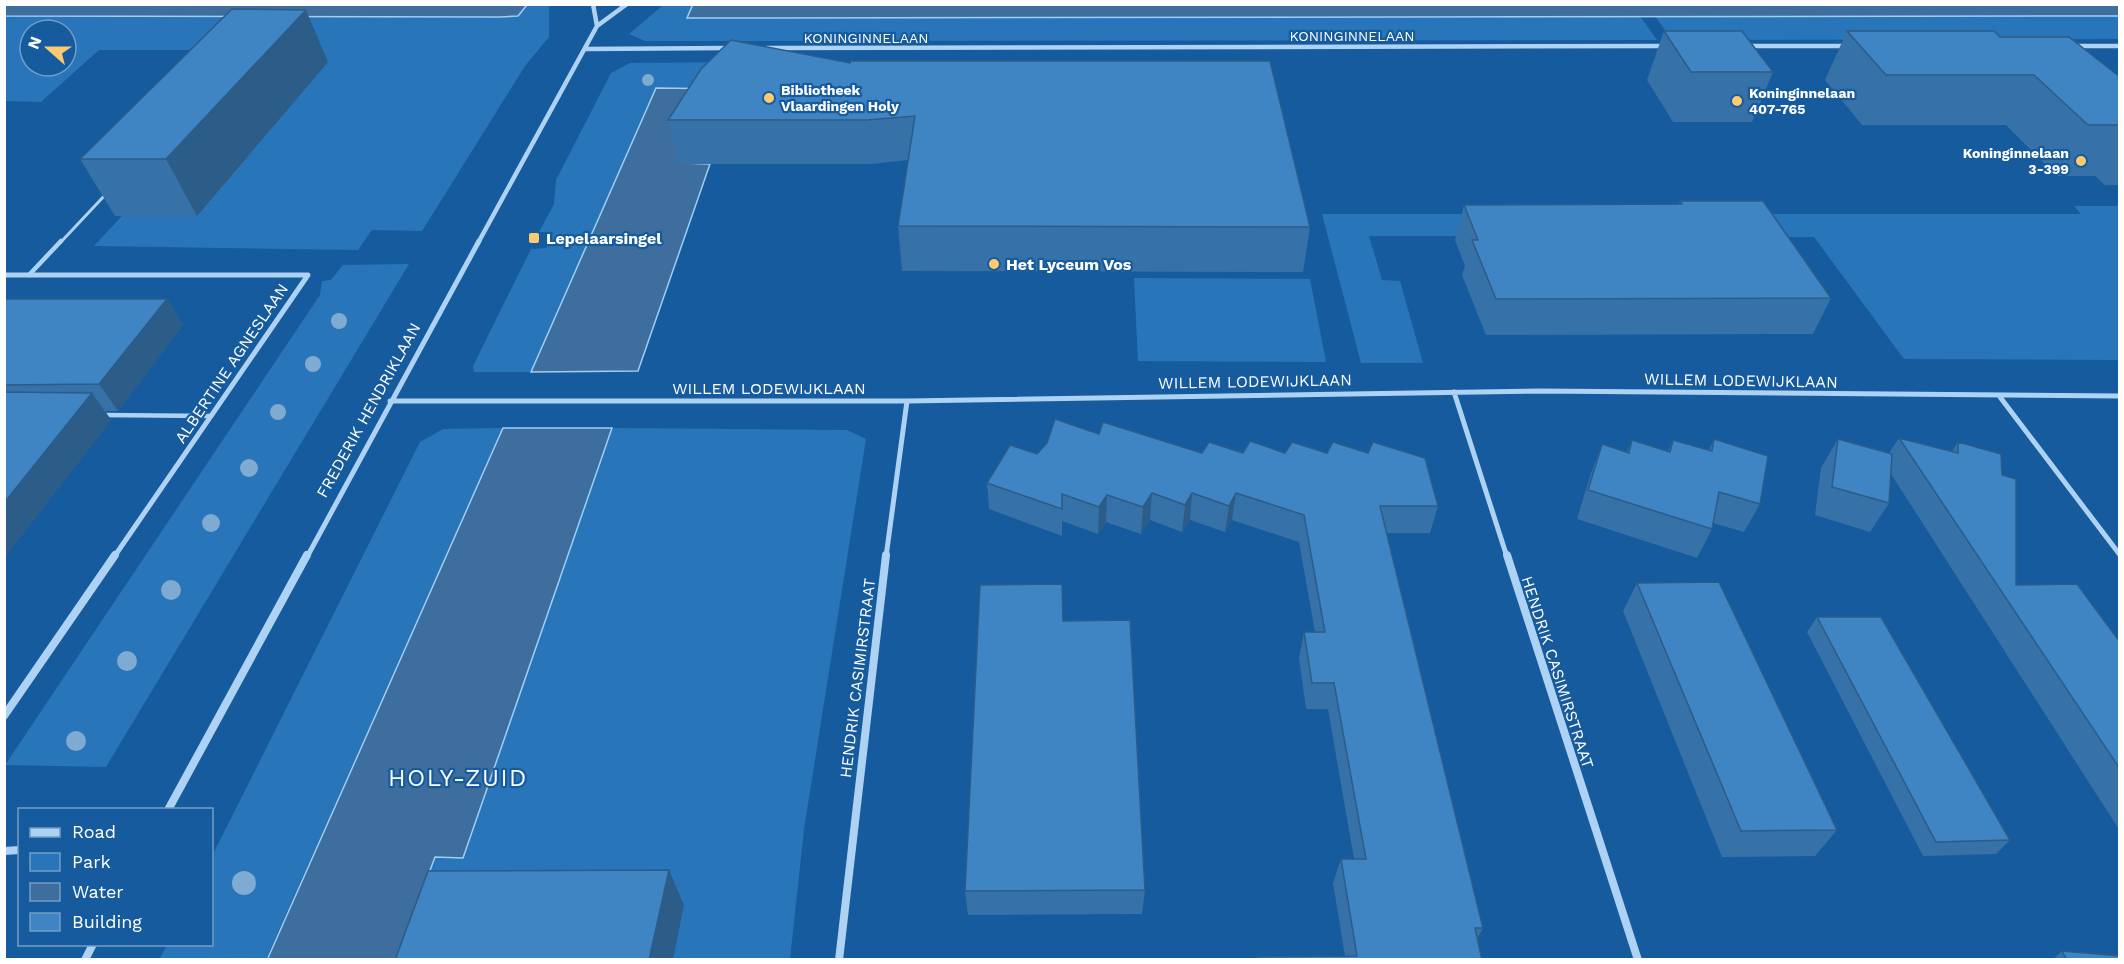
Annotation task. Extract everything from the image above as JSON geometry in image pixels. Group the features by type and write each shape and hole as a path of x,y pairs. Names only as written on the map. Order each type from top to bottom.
{"street":[{"path":"593,4 597,26"},
{"name":"FREDERIK HENDRIKLAAN","path":"169,808 597,26 627,4"},
{"name":"KONINGINNELAAN","path":"763,48 1670,46"},
{"path":"1740,46 1857,46"},
{"path":"2065,46 2120,46"},
{"path":"585,49 740,48"},
{"name":"ALBERTINE AGNESLAAN","path":"4,275 308,275 4,716"},
{"name":"WILLEM LODEWIJKLAAN","path":"390,401 907,401 1454,392 2120,396"},
{"name":"HENDRIK CASIMIRSTRAAT","path":"1454,392 1638,960"},
{"path":"2000,397 2120,555"},
{"name":"HENDRIK CASIMIRSTRAAT","path":"839,960 879,606 907,401"},
{"path":"85,960 92,946"}],"lane":[{"path":"29,275 111,189"},
{"path":"96,414 211,416"}],"green space":[{"path":"693,4 688,18 1640,16 1657,40 645,41 629,34 662,6"},
{"path":"527,5 549,5 549,37 525,66 422,231 372,230 358,250 94,246 276,50 99,50 78,69 78,18 18,18 18,78 68,78 41,102 5,101 5,16 518,16"},
{"path":"1655,16 2119,16 2119,39 1672,40"},
{"path":"747,62 730,89 656,88 531,372 474,372 473,366 531,249 546,248 553,232 539,232 554,204 556,180 611,73 630,63"},
{"path":"2074,206 2119,206 2119,360 1904,359 1814,237 1369,236 1382,280 1400,281 1423,363 1361,363 1322,214 2081,214"},
{"path":"409,264 106,767 5,765 320,295 322,281 331,280 343,265"},
{"path":"1134,278 1310,279 1326,362 1138,361"},
{"path":"503,428 266,959 159,960 166,946 213,946 213,854 420,442 443,429"},
{"path":"612,428 847,430 866,439 804,829 790,959 397,960 435,857 463,857"}],"water":[{"path":"693,4 2119,4 2120,16 687,18"},
{"path":"4,5 527,5 518,16 500,17 5,16"},
{"path":"656,88 730,89 681,163 710,164 638,371 531,372"},
{"path":"503,428 612,428 463,858 435,857 397,959 267,960"}],"building":[{"path":"232,9 306,10 166,159 80,159"},
{"path":"1664,31 1742,31 1773,72 1691,72"},
{"path":"1847,31 1994,31 2000,37 2069,37 2120,77 2120,125 2088,125 2034,75 1886,75"},
{"path":"731,40 850,63 851,61 1270,61 1310,227 898,226 915,116 867,120 668,120 701,69"},
{"path":"1680,201 1763,201 1831,298 1496,299 1472,240 1478,240 1464,205 1682,204"},
{"path":"4,299 167,299 99,384 4,385"},
{"path":"4,392 92,393 4,503"},
{"path":"1055,419 1099,434 1103,422 1202,453 1209,442 1243,453 1250,441 1285,453 1292,442 1327,453 1333,442 1368,453 1373,442 1425,458 1438,506 1380,506 1483,928 1475,928 1482,960 1257,960 1257,957 1357,956 1341,859 1366,859 1334,683 1312,683 1304,632 1325,632 1304,515 1236,493 1229,506 1192,493 1185,505 1152,493 1143,507 1107,495 1099,507 1062,494 1062,509 987,483 1010,445 1037,454 1047,443"},
{"path":"1899,438 1958,453 1958,442 2001,454 2002,475 2016,479 2016,585 2077,584 2120,642 2120,769"},
{"path":"1714,439 1768,456 1760,504 1719,492 1712,529 1588,490 1602,444 1629,453 1632,440 1670,452 1673,440 1712,451"},
{"path":"1838,439 1892,454 1889,503 1832,487"},
{"path":"1719,582 1837,830 1741,831 1637,583"},
{"path":"1062,584 1063,621 1130,620 1145,890 965,891 980,585"},
{"path":"1817,617 1881,617 2010,840 1936,842"},
{"path":"669,870 649,960 395,960 428,871"},
{"path":"2062,951 2120,956 2120,960 2067,960"}],"place":[{"name":"Bibliotheek Vlaardingen Holy","path":"769,98"},
{"name":"Koninginnelaan 407-765","path":"1737,101"},
{"name":"Koninginnelaan 3-399","path":"2081,161"},
{"name":"Lepelaarsingel","path":"534,238"},
{"name":"Het Lyceum Vos","path":"994,264"}],"district":[{"name":"HOLY-ZUID","path":"458,778"}]}
